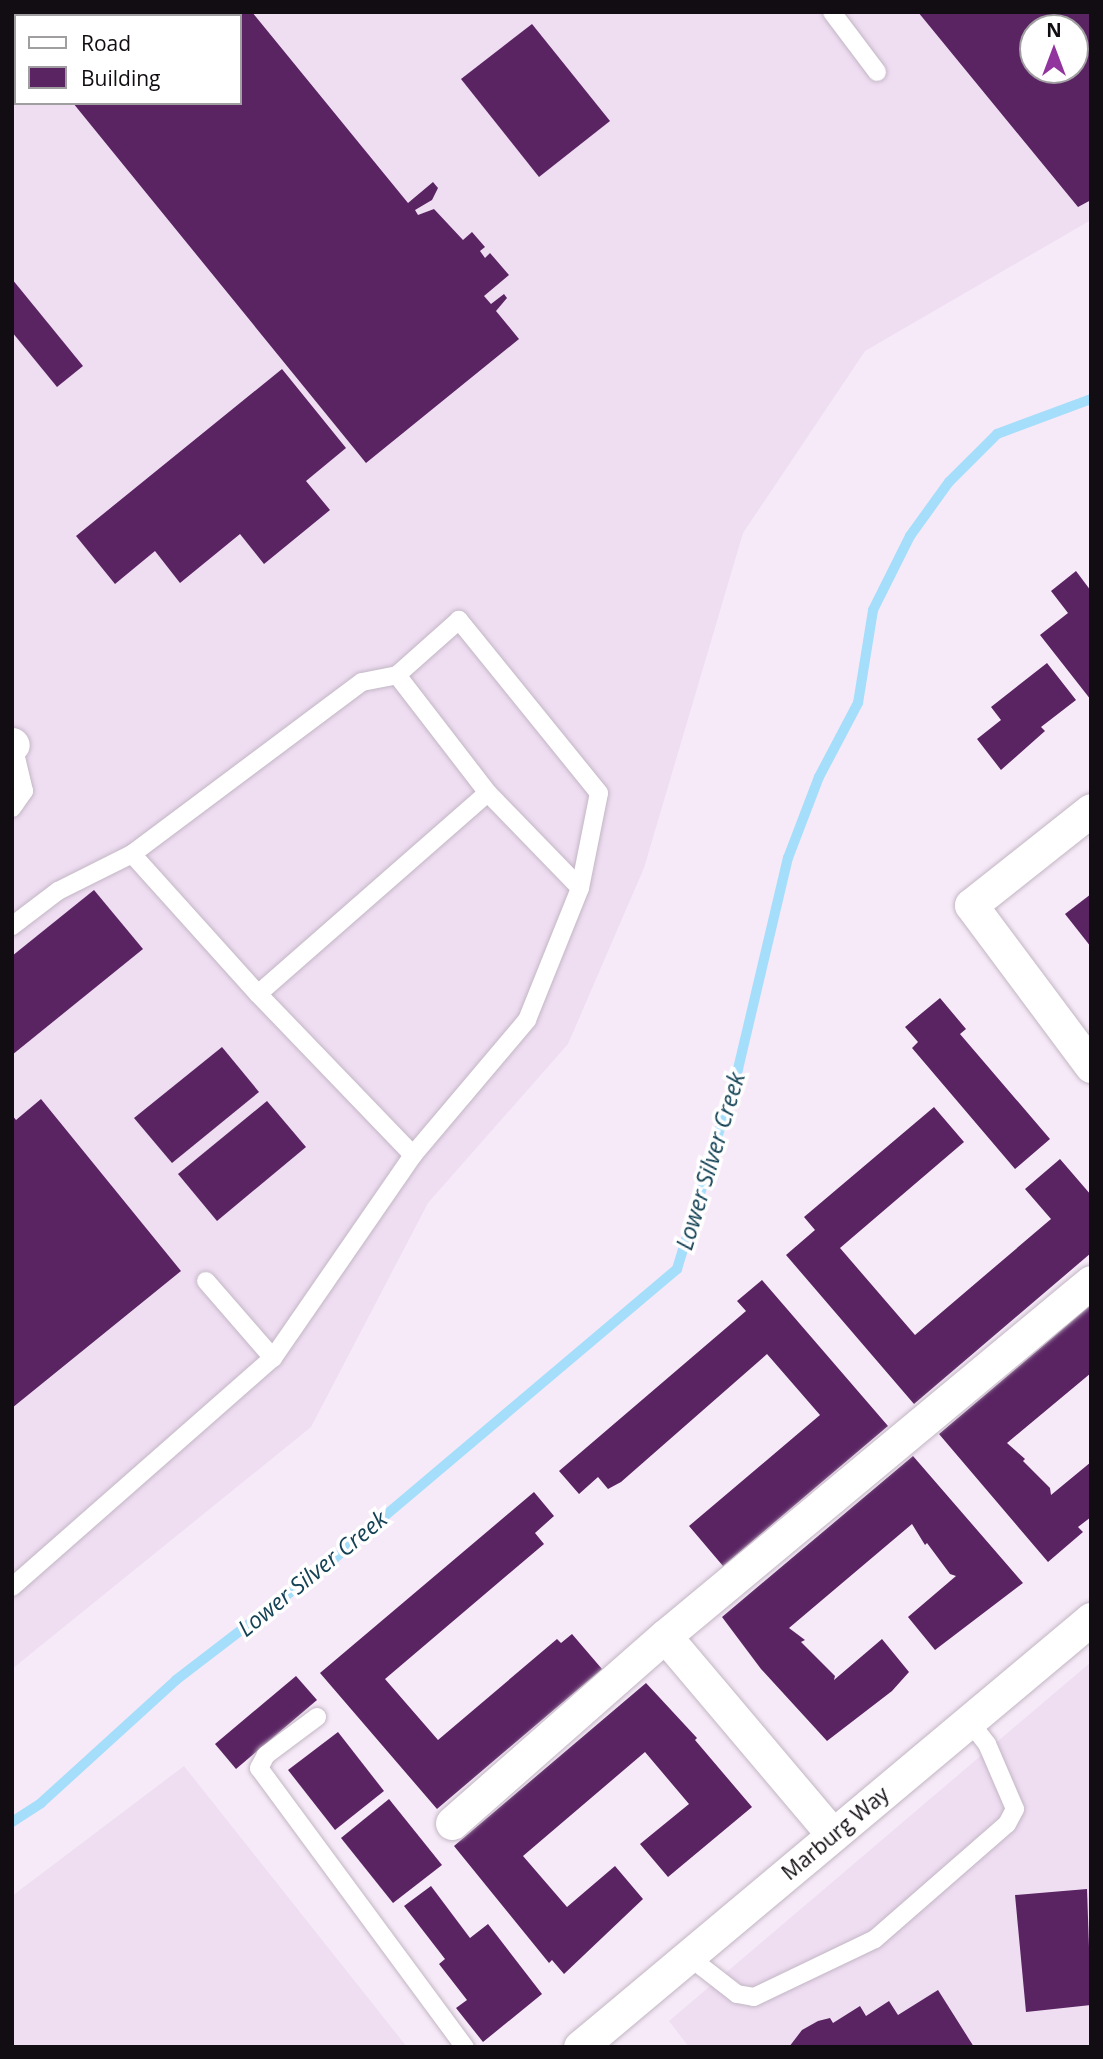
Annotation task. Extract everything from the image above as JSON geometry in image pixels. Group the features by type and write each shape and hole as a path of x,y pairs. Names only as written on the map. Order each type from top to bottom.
{"street":[{"path":"1091,810 971,905 1091,1066"},
{"path":"452,1823 665,1636 1091,1282"},
{"name":"Marburg Way","path":"580,2047 1091,1619"},
{"path":"665,1636 833,1835"}],"lane":[{"path":"832,12 877,72"},
{"path":"12,926 58,891 132,854 362,682 397,675 459,620 599,793 580,888 527,1020 413,1155 273,1358 12,1587"},
{"path":"397,675 488,793 580,888"},
{"path":"12,808 24,790 13,745"},
{"path":"258,994 488,793"},
{"path":"132,854 258,994 413,1155"},
{"path":"206,1281 273,1358"},
{"path":"317,1717 266,1755 260,1768 465,2047"},
{"path":"688,1956 737,1994 754,1997 875,1939 1006,1824 1015,1809 987,1744 969,1721"}],"shaded area":[{"path":"12,12 1091,12 1091,220 865,351 743,533 644,868 568,1044 428,1203 311,1427 12,1669"},
{"path":"1091,1662 1091,2047 689,2047 669,2021"},
{"path":"184,1766 407,2047 12,2047 12,1896"}],"building":[{"path":"252,12 408,203 433,182 438,188 432,200 415,210 418,215 434,209 463,240 472,232 485,247 480,251 485,258 490,253 509,275 484,296 491,304 504,294 507,298 496,311 519,339 366,463 75,105 242,105 242,14 114,14"},
{"path":"918,12 1091,12 1091,200 1078,207"},
{"path":"532,24 610,121 539,177 461,79"},
{"path":"12,279 83,366 57,387 12,332"},
{"path":"282,369 346,448 306,481 330,510 264,564 240,534 180,583 155,551 115,584 76,536"},
{"path":"1076,571 1091,591 1091,700 1040,635 1068,613 1051,591"},
{"path":"1047,663 1076,700 1041,727 1045,731 1001,770 977,739 1001,720 991,707"},
{"path":"94,890 143,949 12,1055 12,956"},
{"path":"1091,894 1091,947 1065,914"},
{"path":"940,998 966,1029 960,1034 1050,1139 1015,1169 912,1048 918,1042 905,1027"},
{"path":"222,1047 259,1092 172,1163 134,1118"},
{"path":"41,1099 181,1271 12,1408 12,1115 16,1120"},
{"path":"267,1101 306,1147 217,1221 178,1174"},
{"path":"934,1107 964,1142 840,1248 915,1335 1051,1219 1025,1189 1060,1159 1091,1195 1091,1253 914,1404 786,1255 815,1230 804,1217"},
{"path":"762,1280 888,1426 723,1566 689,1526 820,1415 767,1354 621,1482 608,1489 598,1477 579,1494 559,1471 746,1311 737,1301"},
{"path":"1091,1305 1091,1373 1007,1443 1050,1488 1051,1495 1091,1462 1091,1517 1078,1527 1083,1532 1048,1562 939,1434"},
{"path":"913,1456 1023,1583 935,1650 908,1617 956,1576 950,1574 927,1543 925,1545 912,1524 789,1628 805,1640 801,1642 835,1676 834,1680 882,1639 909,1672 892,1691 827,1741 761,1669 722,1617"},
{"path":"534,1492 554,1516 535,1533 544,1544 385,1679 438,1740 557,1639 561,1643 572,1634 602,1669 437,1809 320,1673"},
{"path":"296,1676 317,1700 236,1769 215,1744"},
{"path":"646,1683 697,1738 695,1740 752,1807 668,1877 640,1844 689,1804 645,1752 523,1856 567,1907 615,1866 643,1899 564,1974 552,1960 549,1963 454,1846"},
{"path":"338,1732 384,1791 335,1830 288,1770"},
{"path":"389,1799 442,1865 393,1903 341,1838"},
{"path":"431,1886 470,1938 488,1924 542,1994 483,2042 456,2008 467,2000 439,1964 445,1959 404,1906"},
{"path":"1087,1889 1091,2005 1026,2012 1015,1895"},
{"path":"938,1990 974,2047 789,2047 802,2030 818,2021 830,2018 833,2023 860,2006 866,2016 889,2001 898,2015"}],"waterway":[{"name":"Lower Silver Creek","path":"12,1822 41,1803 176,1680 335,1558 677,1269 738,1069 788,858 819,777 858,703 873,610 910,536 949,482 997,434 1091,399"}]}
